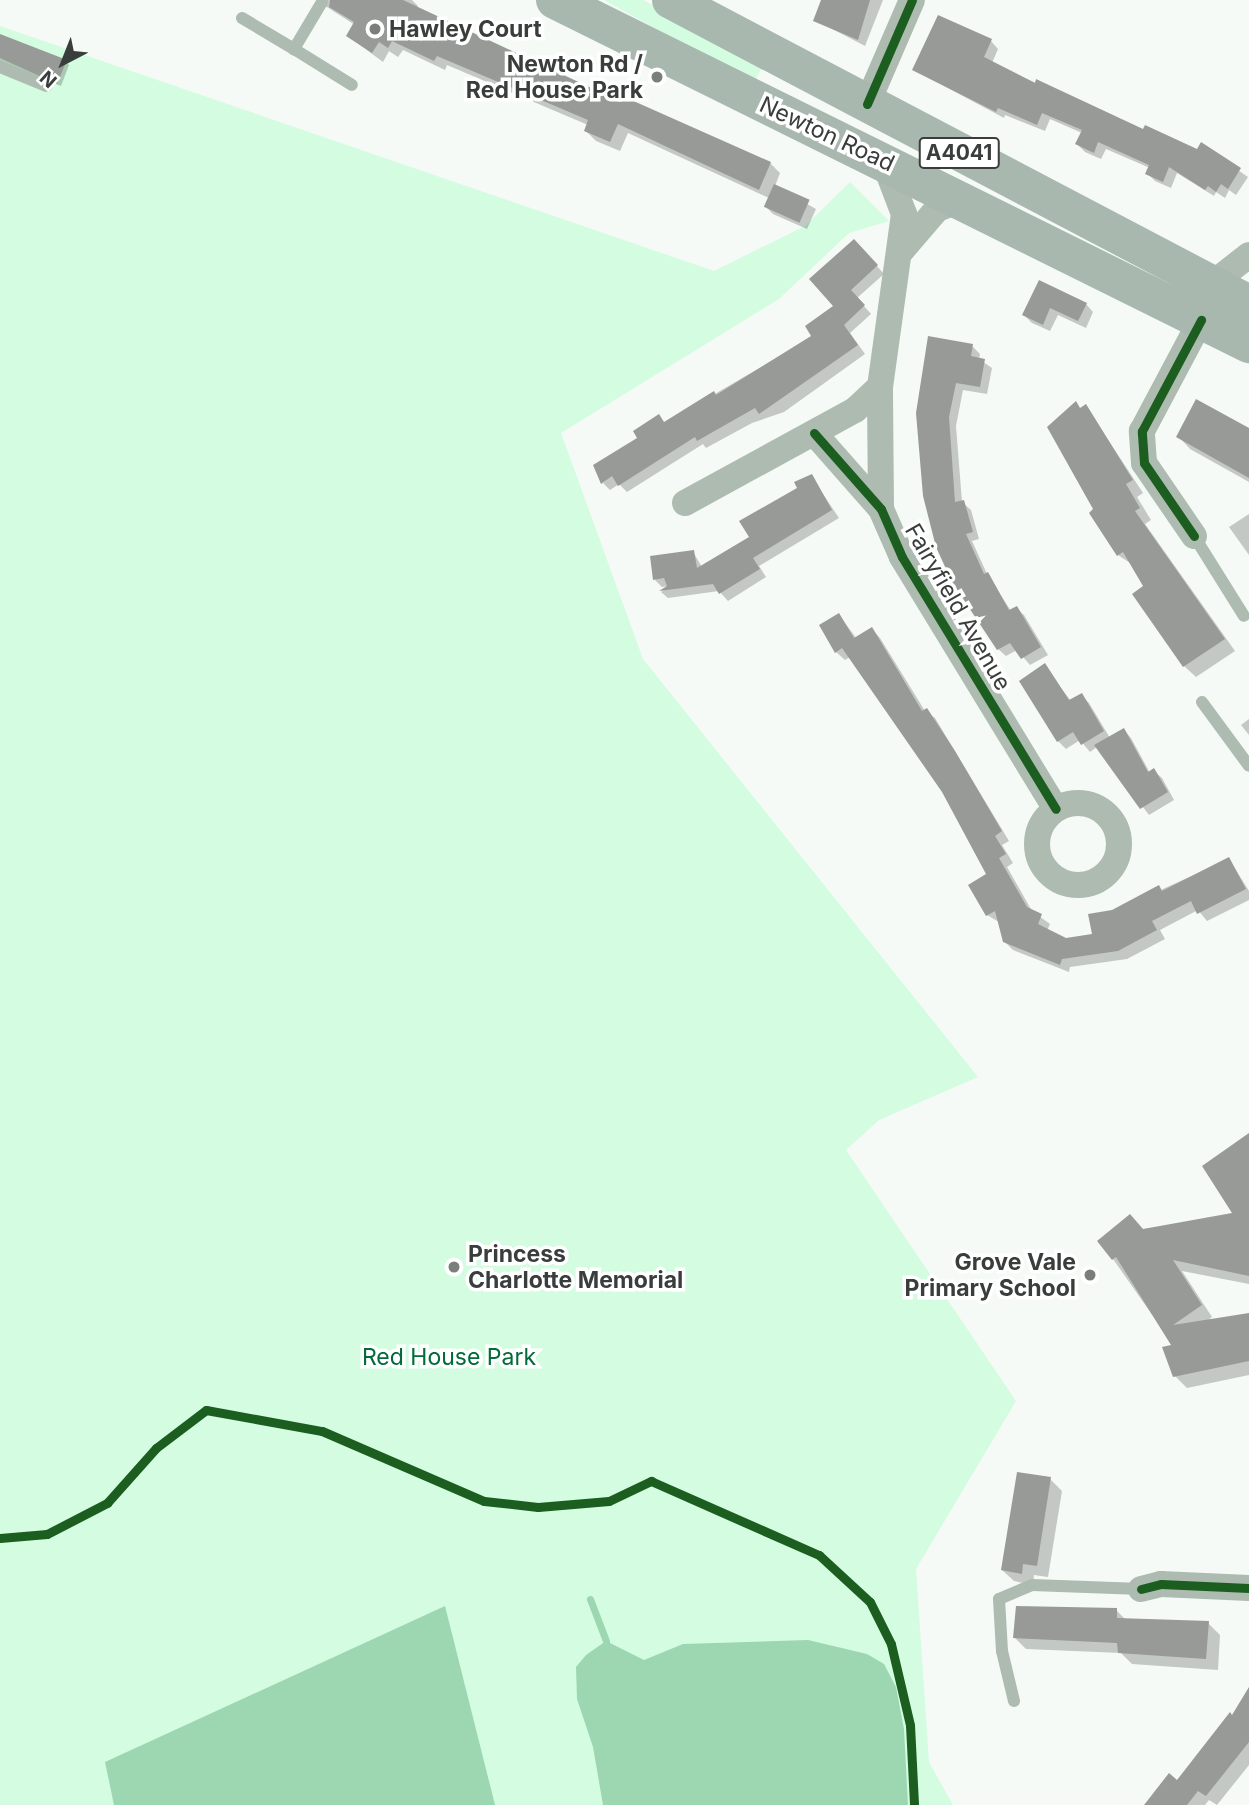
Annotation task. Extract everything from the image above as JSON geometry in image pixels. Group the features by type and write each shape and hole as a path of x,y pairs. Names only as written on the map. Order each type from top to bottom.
{"highway":[{"name":"Newton Road","path":"555,0 883,159 1249,344"},
{"name":"Newton Road","path":"671,0 1249,303"}],"street":[{"path":"578,0 607,27"},
{"path":"867,104 912,0"},
{"name":"Fairyfield Avenue","path":"881,509 880,387 902,250 900,194 883,159"},
{"path":"902,250 937,209 963,199"},
{"path":"1212,284 1249,254"},
{"path":"1194,536 1144,463 1142,431 1201,320"},
{"path":"685,503 855,410 880,387"},
{"name":"Fairyfield Avenue","path":"814,433 881,509 902,557 1056,809"},
{"path":"1141,1588 1161,1584 1249,1588"}],"lane":[{"path":"294,49 322,2"},
{"path":"242,18 352,85"},
{"path":"0,67 46,86"},
{"path":"1194,536 1244,616"},
{"path":"1202,702 1249,766"},
{"path":"1014,1701 1002,1651 999,1599 1032,1585 1141,1588"}],"green space":[{"path":"604,0 643,0 763,65 754,83"},
{"name":"Red House Park","path":"0,26 714,271 805,226 850,182 889,221 849,233 779,299 561,433 643,659 978,1077 879,1120 846,1150 1016,1401 916,1569 929,1762 953,1805 0,1805"}],"shaded area":[{"path":"445,1606 495,1805 114,1805 105,1762"},
{"path":"808,1640 867,1654 884,1664 896,1687 904,1729 908,1805 603,1805 593,1747 577,1699 576,1667 586,1655 606,1641 644,1660 683,1644"}],"building":[{"path":"330,0 403,0 600,92 602,87 771,162 759,190 618,124 610,142 584,131 588,120 437,56 434,61 392,41 388,48 379,42 372,53 346,36 354,22 329,7"},
{"path":"821,0 870,0 858,40 813,21"},
{"path":"938,15 992,39 984,57 1035,83 1036,79 1143,129 1145,125 1197,149 1201,142 1241,168 1228,189 1221,184 1216,192 1208,186 1205,190 1169,167 1163,182 1145,174 1149,165 1098,142 1094,153 1075,144 1082,130 1042,113 1037,125 998,108 996,112 912,70"},
{"path":"0,34 67,60 57,84 0,58"},
{"path":"774,184 810,200 799,223 764,207"},
{"path":"854,239 878,265 851,290 865,305 844,325 858,345 759,414 755,408 697,441 695,437 618,486 612,476 601,484 593,465 637,438 633,431 659,414 664,422 714,391 716,395 811,336 805,326 833,306 809,279"},
{"path":"1039,280 1087,303 1078,321 1050,308 1043,325 1022,315"},
{"path":"928,336 973,344 971,356 985,359 980,387 956,383 949,417 955,502 964,500 973,532 966,534 984,574 988,572 1009,610 1017,606 1041,647 1021,659 1010,643 997,650 952,582 936,547 923,496 916,413"},
{"path":"1196,399 1249,428 1249,478 1176,437"},
{"path":"1076,401 1080,408 1086,404 1133,480 1126,484 1140,508 1135,511 1225,639 1183,667 1132,594 1143,586 1123,552 1117,556 1089,513 1093,509 1047,427"},
{"path":"812,474 832,510 753,558 760,569 719,594 713,584 659,591 667,586 664,578 653,580 650,556 694,550 697,568 749,537 739,521 797,488 794,482"},
{"path":"839,613 854,638 872,627 922,711 927,708 955,751 1002,831 995,836 1006,854 999,858 1027,907 1042,914 1038,924 1066,938 1092,934 1088,914 1112,910 1159,885 1162,891 1229,857 1246,889 1197,914 1191,901 1152,921 1157,930 1118,951 1062,959 1060,965 1003,942 995,911 986,916 968,885 986,874 942,792 842,648 835,653 819,625"},
{"path":"1045,663 1069,700 1082,693 1104,731 1081,745 1073,732 1057,742 1019,681"},
{"path":"1124,728 1148,772 1154,768 1168,792 1140,809 1094,745"},
{"path":"1249,1133 1249,1276 1173,1260 1202,1305 1173,1325 1249,1313 1249,1361 1173,1377 1162,1347 1171,1345 1116,1257 1112,1260 1097,1241 1130,1214 1143,1229 1232,1213 1202,1166"},
{"path":"1017,1472 1051,1477 1037,1566 1023,1564 1022,1574 1001,1570"},
{"path":"1016,1606 1117,1608 1117,1618 1209,1621 1206,1659 1118,1653 1117,1643 1013,1638"},
{"path":"1249,1687 1249,1742 1206,1796 1198,1791 1187,1805 1144,1805 1169,1773 1177,1780 1230,1712 1232,1715"}],"waterway":[{"path":"590,1599 606,1641"}],"cycle path":[{"path":"867,104 912,0"},
{"path":"1194,536 1144,463 1142,431 1201,320"},
{"path":"814,433 881,509 902,557 1056,809"},
{"path":"0,1538 47,1534 107,1503 156,1448 206,1410 322,1431 484,1501 538,1507 609,1501 651,1481 819,1555 870,1602 891,1644 910,1725 914,1805"},
{"path":"1141,1589 1161,1584 1249,1588"}],"place":[{"name":"Hawley Court","path":"375,29"},
{"name":"Newton Rd / Red House Park","path":"657,77"},
{"name":"Princess Charlotte Memorial","path":"454,1267"},
{"name":"Grove Vale Primary School","path":"1090,1275"}]}
